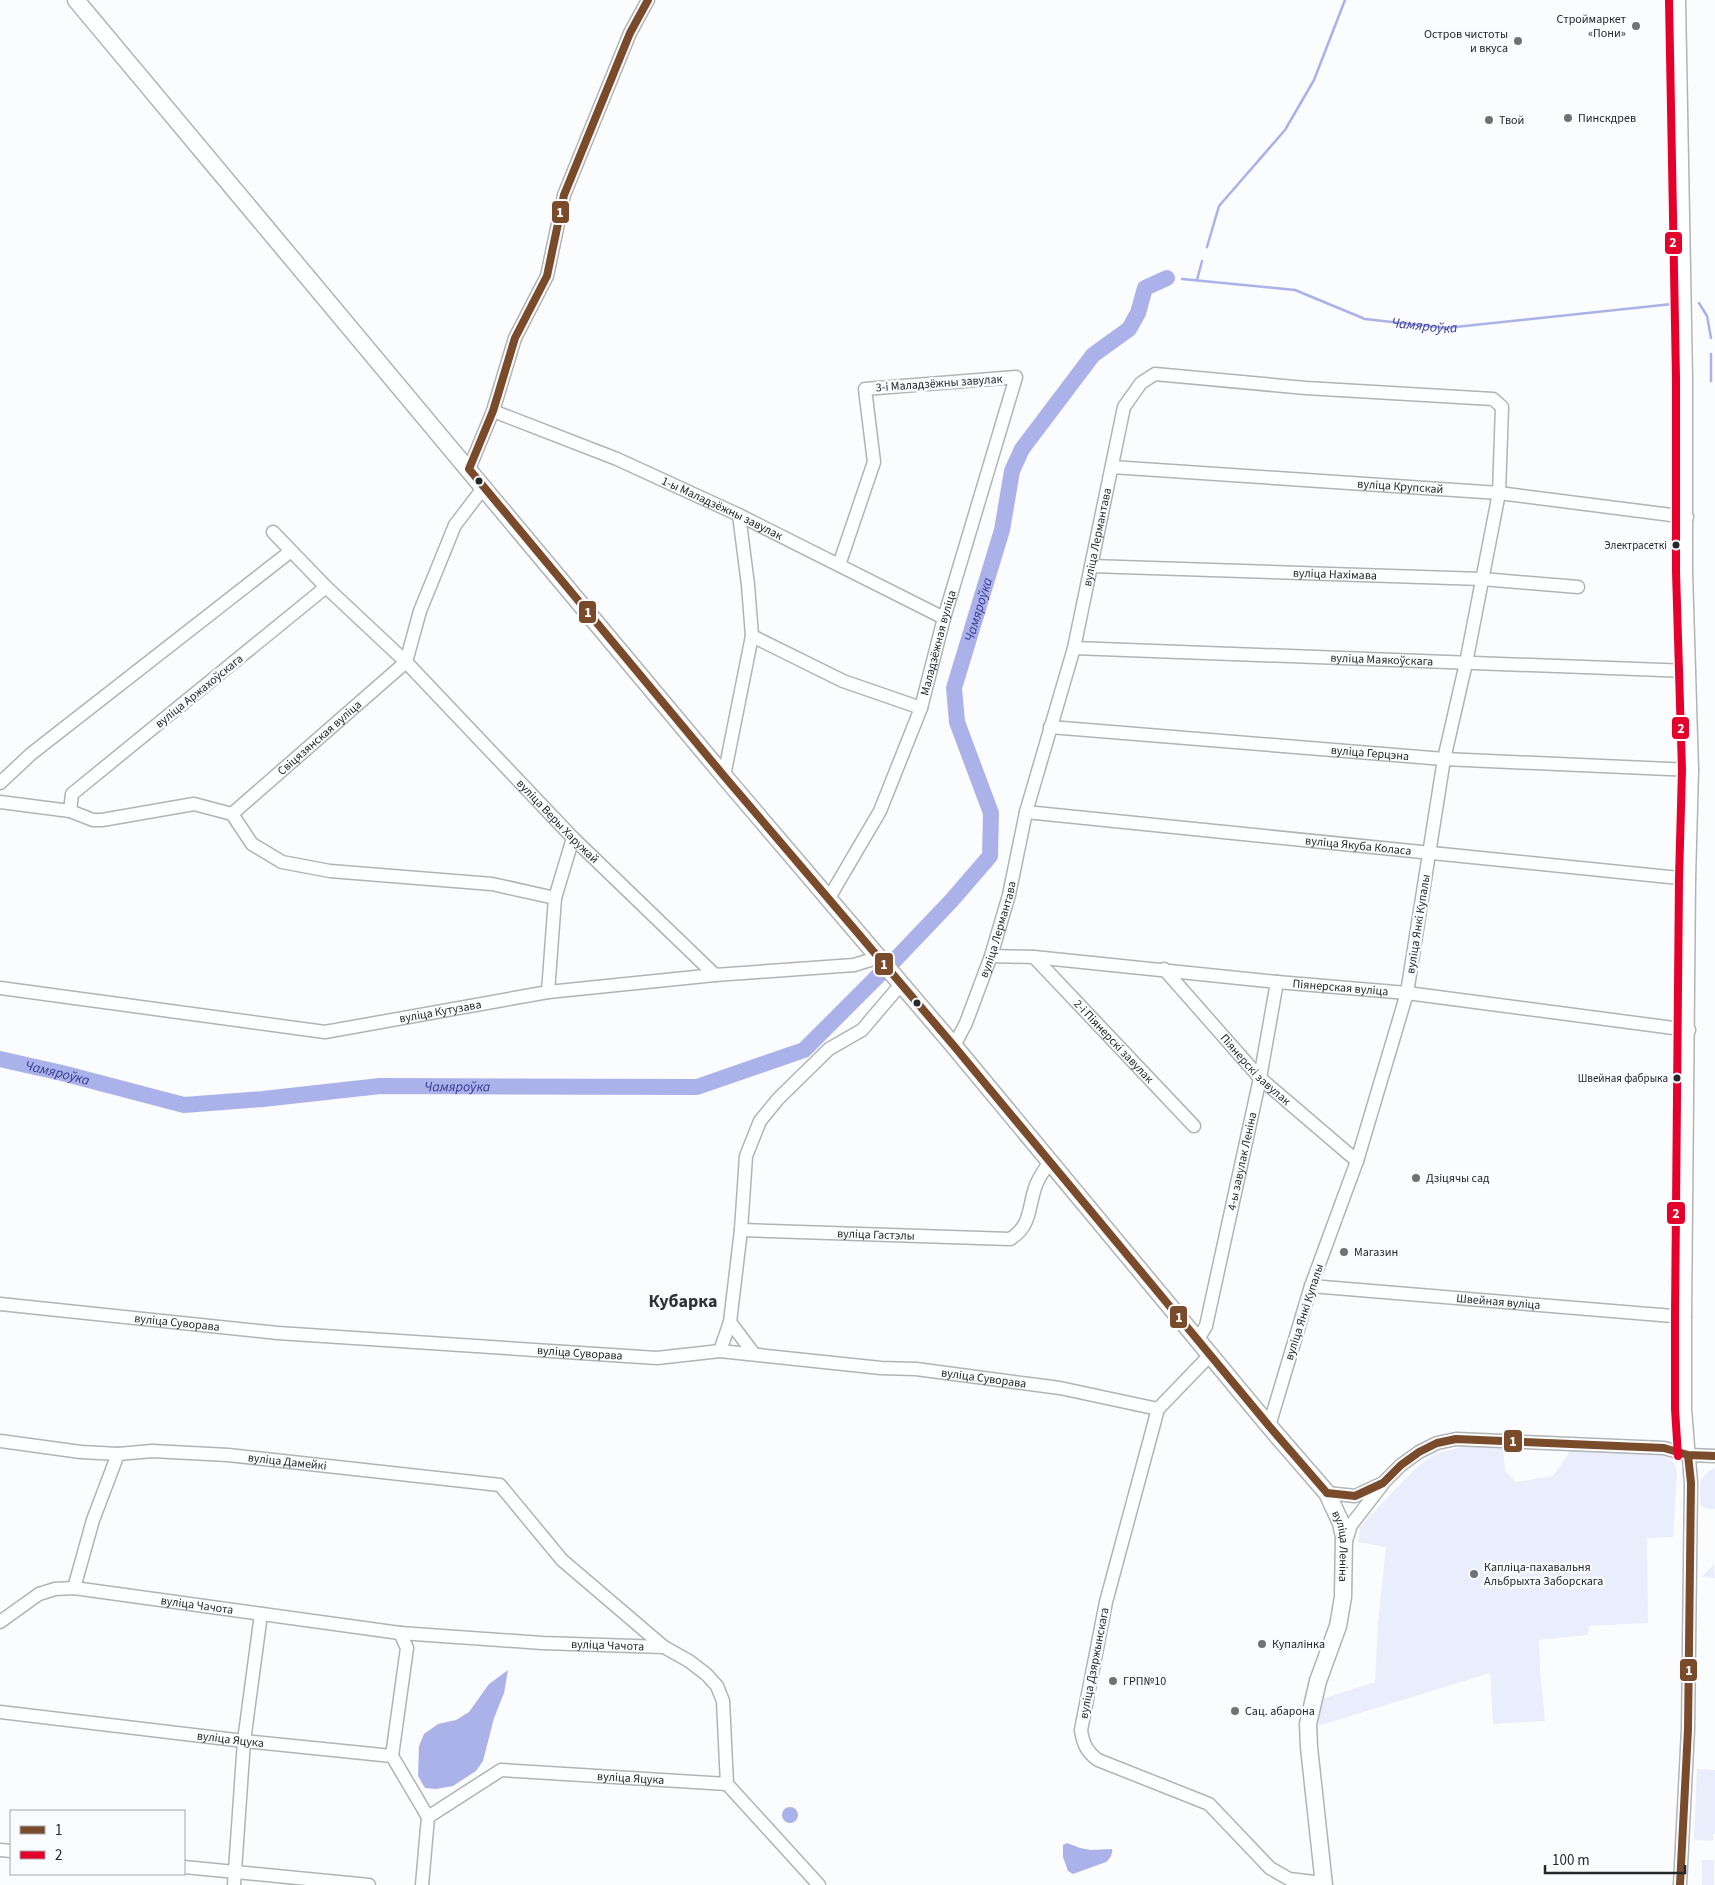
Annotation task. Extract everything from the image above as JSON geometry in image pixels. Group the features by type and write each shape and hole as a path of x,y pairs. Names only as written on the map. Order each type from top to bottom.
{"main road":[{"name":"вуліца Леніна","path":"76,0 428,419 724,776 902,983 1269,1426 1327,1493 1341,1523 1344,1550 1343,1597 1338,1626 1318,1682 1308,1724 1324,1884"}],"street":[{"path":"469,469 493,411 515,338 547,276 564,195 630,33 648,0"},
{"path":"1679,0 1686,517 1692,770 1689,879 1685,1317 1685,1409 1691,1483 1688,1729 1680,1885"},
{"name":"вуліца Лермантава","path":"954,1046 966,1023 991,956 1008,895 1026,812 1074,648 1124,407 1141,383 1155,374 1306,388 1494,399 1502,407"},
{"name":"3-і Маладзёжны завулак","path":"839,564 874,462 865,389 1016,377"},
{"name":"Маладзёжная вуліца","path":"829,898 880,811 922,708 944,618 1016,377"},
{"name":"вуліца Янкі Купалы","path":"1269,1426 1311,1286 1357,1161 1407,993 1444,759 1466,663 1499,493 1502,407"},
{"name":"1-ы Маладзёжны завулак","path":"493,411 617,459 739,515 944,618"},
{"name":"вуліца Крупскай","path":"1112,466 1499,493 1686,517"},
{"path":"406,662 420,611 455,525 484,488"},
{"path":"724,776 752,636 739,515"},
{"name":"вуліца Веры Харужай","path":"273,532 326,587 406,662 573,838 715,974"},
{"path":"0,783 31,754 290,550"},
{"name":"вуліца Нахімава","path":"1091,566 1482,579 1578,587"},
{"name":"вуліца Аржахоўскага","path":"70,812 72,794 326,587"},
{"path":"752,636 843,681 922,708"},
{"name":"вуліца Маякоўскага","path":"1074,648 1689,671"},
{"name":"Свіцязянская вуліца","path":"232,814 406,662"},
{"name":"вуліца Герцэна","path":"1050,727 1444,759 1692,770"},
{"path":"0,802 70,812 94,820 194,804 232,814 252,844 282,862 330,871 492,884 555,898"},
{"name":"вуліца Якуба Коласа","path":"1026,812 1689,879"},
{"path":"548,992 555,898 573,838"},
{"name":"Піянерская вуліца","path":"991,956 1034,957 1277,982 1407,993 1688,1030"},
{"name":"2-і Піянерскі завулак","path":"1034,957 1194,1126"},
{"name":"вуліца Кутузава","path":"0,988 325,1032 548,992 715,974 854,965 880,958"},
{"name":"Піянерскі завулак","path":"1164,969 1260,1078 1357,1161"},
{"name":"4-ы завулак Леніна","path":"1198,1338 1206,1326 1260,1078 1277,982"},
{"path":"720,1351 730,1322 741,1230 746,1156 760,1121 778,1099 829,1049 862,1030 902,983"},
{"name":"вуліца Гастэлы","path":"741,1230 1010,1239 1020,1234 1026,1223 1036,1184 1050,1161"},
{"name":"Швейная вуліца","path":"1311,1286 1685,1317"},
{"name":"вуліца Суворава","path":"0,1304 278,1332 647,1358 720,1351 754,1354 916,1370 1060,1388 1158,1409"},
{"path":"730,1322 754,1354"},
{"name":"вуліца Дзяржынскага","path":"1211,1354 1158,1409 1106,1602 1081,1730 1082,1742 1089,1753 1098,1760 1209,1804 1270,1868 1289,1879 1324,1884"},
{"path":"1344,1550 1351,1524 1383,1483 1401,1465 1419,1452 1437,1443 1456,1439 1664,1448 1688,1455 1715,1456"},
{"name":"вуліца Дамейкі","path":"0,1441 81,1452 228,1455 500,1485 562,1560 664,1647 706,1674 717,1686 724,1701 727,1784"},
{"path":"74,1588 93,1520 118,1454"},
{"path":"1327,1493 1355,1496 1383,1483"},
{"name":"вуліца Чачота","path":"0,1622 39,1594 55,1589 74,1588 400,1633 542,1643 664,1647"},
{"path":"235,1879 244,1741 260,1614"},
{"path":"400,1633 407,1648 392,1756 428,1817 422,1885"},
{"name":"вуліца Яцука","path":"0,1712 244,1741 392,1756"},
{"name":"вуліца Яцука","path":"428,1817 501,1770 727,1784"},
{"path":"727,1784 818,1885"},
{"path":"185,1867 235,1879 369,1885"}],"shaded area":[{"path":"1470,1445 1503,1446 1505,1471 1516,1482 1553,1476 1571,1450 1661,1454 1674,1463 1677,1472 1673,1537 1647,1538 1648,1623 1589,1626 1588,1635 1539,1640 1545,1721 1493,1724 1490,1673 1318,1726 1319,1700 1375,1682 1378,1622 1386,1547 1358,1542 1360,1528 1415,1469 1434,1454"},
{"path":"1715,1468 1715,1509 1704,1508 1700,1502 1701,1483 1704,1476"},
{"path":"1714,1564 1715,1578 1702,1577"},
{"path":"1697,1769 1715,1770 1715,1834 1713,1834 1713,1841 1694,1840"},
{"path":"1702,1860 1714,1860 1714,1885 1702,1885"}],"water":[{"path":"508,1670 504,1693 494,1718 483,1761 476,1771 453,1786 436,1789 425,1788 418,1776 419,1746 424,1734 438,1724 456,1720 469,1712 489,1684"},
{"path":"790,1807 796,1809 798,1815 796,1821 790,1823 784,1821 782,1815 784,1809"},
{"path":"1067,1843 1091,1850 1112,1849 1112,1852 1106,1862 1073,1874 1068,1871 1063,1857 1063,1845"}],"waterway":[{"path":"1207,247 1219,206 1285,130 1314,80 1345,0"},
{"path":"1197,280 1202,261"},
{"name":"Чамяроўка","path":"893,962 952,900 990,856 991,813 957,722 954,688 1002,530 1012,471 1022,449 1093,355 1129,329 1138,313 1145,288 1167,278"},
{"name":"Чамяроўка","path":"1182,279 1295,290 1365,319 1446,328 1672,304"},
{"name":"Чамяроўка","path":"1699,303 1707,316 1711,338"},
{"name":"Чамяроўка","path":"1711,354 1711,381"},
{"name":"Чамяроўка","path":"0,1059 184,1105 263,1099 380,1086 697,1087 804,1050 882,972"}],"transit line":[{"name":"1","path":"648,0 630,33 564,195 547,276 515,338 493,411 469,469 724,776 954,1046 1269,1426 1327,1493"},
{"name":"2","path":"1669,0 1676,378 1676,572 1682,770 1679,879 1675,1317 1675,1409 1678,1456"},
{"name":"1","path":"1327,1493 1355,1496 1383,1483 1401,1465 1419,1452 1437,1443 1456,1439 1664,1448 1688,1455 1715,1456"},
{"name":"1","path":"1680,1885 1688,1729 1691,1483 1688,1455"}],"place":[{"name":"Строймаркет «Пони»","path":"1636,26"},
{"name":"Остров чистоты и вкуса","path":"1518,41"},
{"name":"Пинскдрев","path":"1568,118"},
{"name":"Твой","path":"1489,120"},
{"name":"Электрасеткі","path":"1676,545"},
{"name":"Швейная фабрыка","path":"1677,1078"},
{"name":"Дзіцячы сад","path":"1416,1178"},
{"name":"Магазин","path":"1344,1252"},
{"name":"Капліца-пахавальня Альбрыхта Заборскага","path":"1474,1574"},
{"name":"Купалінка","path":"1262,1644"},
{"name":"ГРП№10","path":"1113,1681"},
{"name":"Сац. абарона","path":"1235,1711"}],"district":[{"name":"Кубарка","path":"683,1301"}]}
